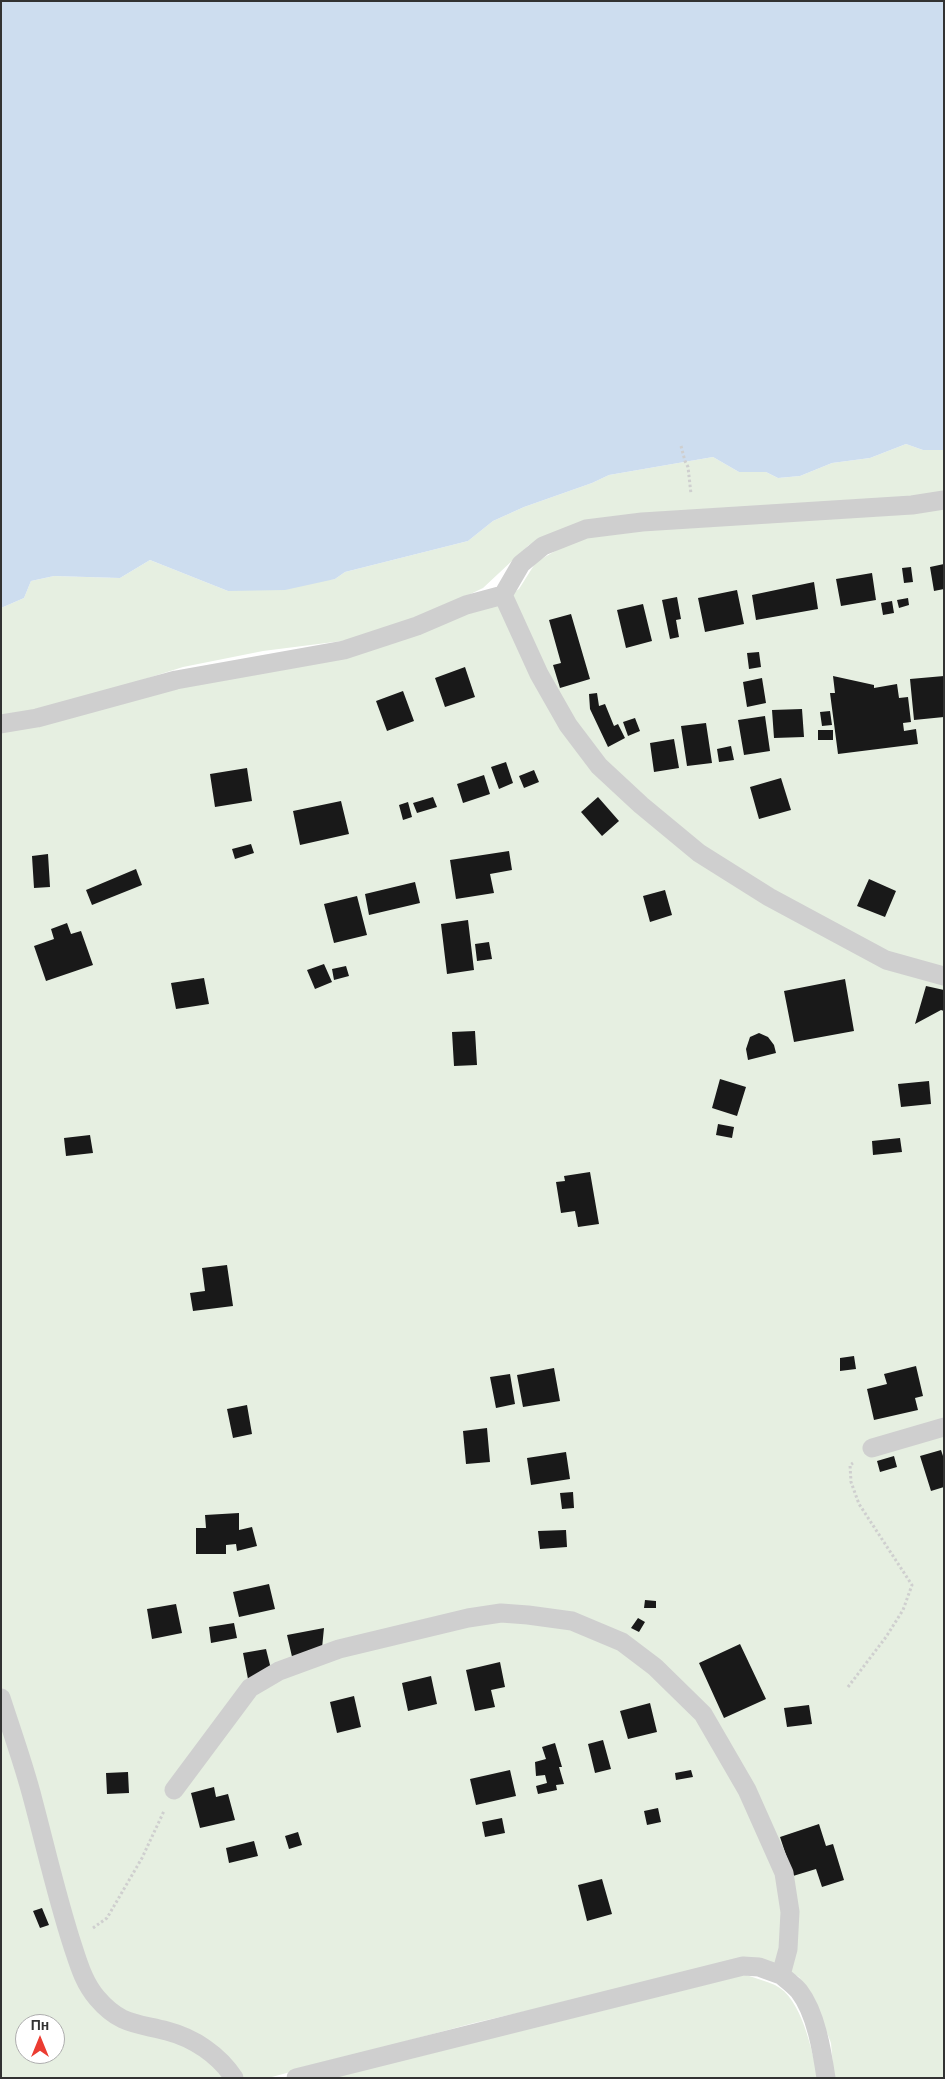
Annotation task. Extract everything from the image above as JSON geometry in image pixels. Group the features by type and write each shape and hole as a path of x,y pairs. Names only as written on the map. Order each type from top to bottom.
{"lane":[{"path":"1,724 71,710 176,680 344,650 417,626 466,605 504,595 521,564 543,546 586,528 642,522 912,505 944,500"},
{"path":"504,595 539,674 568,725 599,766 641,805 699,853 769,897 886,960 944,976"},
{"path":"872,1448 944,1427"},
{"path":"174,1790 250,1688 279,1671 339,1649 468,1618 501,1614 528,1614 572,1621 622,1642 655,1667 703,1714 747,1790 784,1873 790,1912 788,1949 782,1975"},
{"path":"1,1698 33,1796 61,1912 83,1977 96,1998 120,2020 139,2026 168,2031 197,2042 224,2064 234,2078"},
{"path":"296,2078 743,1966 760,1967 782,1975 799,1991 812,2018 821,2048 826,2078"}],"path":[{"path":"682,446 688,467 694,519"},
{"path":"848,1686 890,1631 903,1610 912,1585 859,1504 851,1482 850,1465 872,1448"},
{"path":"72,1943 108,1918 142,1858 174,1790"}],"shaded area":[{"path":"906,444 923,450 944,450 944,2078 834,2078 831,2043 816,2004 799,1977 772,1962 674,1977 474,2023 268,2078 1,2078 1,733 500,601 519,589 536,562 557,550 564,530 529,545 483,588 399,625 342,641 263,651 183,667 72,702 1,717 1,608 24,598 31,581 54,576 120,578 150,560 228,591 335,579 345,572 468,541 493,521 524,507 609,475 713,457 739,472 766,472 778,478 800,476 832,463 870,458"},
{"path":"746,1975 775,1985 792,2001 799,2013 809,2040 818,2078 325,2078 713,1980"}],"water":[{"path":"1,1 944,1 944,450 923,450 906,444 870,458 832,463 800,476 778,478 766,472 739,472 713,457 609,475 524,507 493,521 468,541 345,572 335,579 285,590 228,591 150,560 120,578 54,576 31,581 24,598 1,608"}],"building":[{"path":"944,564 944,589 934,591 930,567"},
{"path":"911,567 913,582 904,583 902,568"},
{"path":"872,573 876,600 841,606 836,579"},
{"path":"814,582 818,609 756,620 752,595"},
{"path":"737,590 744,624 705,632 698,598"},
{"path":"677,597 681,619 676,620 679,637 670,639 662,600"},
{"path":"908,598 909,605 899,608 897,600"},
{"path":"892,601 894,613 883,615 881,603"},
{"path":"643,604 652,641 626,648 617,610"},
{"path":"571,614 590,679 560,688 553,665 561,663 549,620"},
{"path":"759,652 761,667 749,669 747,653"},
{"path":"465,667 475,697 445,707 435,678"},
{"path":"833,676 874,685 874,688 897,684 899,698 908,697 911,722 903,723 904,731 916,729 918,744 838,754 830,693 835,693"},
{"path":"944,676 944,717 914,720 910,679"},
{"path":"762,678 766,703 747,707 743,682"},
{"path":"403,691 414,721 387,731 376,701"},
{"path":"597,693 599,706 605,704 614,726 618,724 625,738 608,747 590,709 589,694"},
{"path":"802,709 804,737 774,738 772,710"},
{"path":"830,711 832,725 822,726 820,712"},
{"path":"765,716 770,751 744,755 738,720"},
{"path":"635,718 640,731 628,736 623,722"},
{"path":"706,723 712,763 687,766 681,726"},
{"path":"818,730 833,730 833,740 818,740"},
{"path":"674,739 679,768 654,772 650,743"},
{"path":"731,746 734,760 719,762 717,749"},
{"path":"506,762 513,783 499,789 491,767"},
{"path":"247,768 252,801 215,807 210,774"},
{"path":"534,770 539,782 524,788 519,776"},
{"path":"484,775 490,794 463,803 457,784"},
{"path":"781,778 791,810 759,819 750,787"},
{"path":"433,797 437,807 417,813 413,803"},
{"path":"598,797 619,821 602,836 581,812"},
{"path":"341,801 349,834 300,845 293,811"},
{"path":"408,802 412,817 403,820 399,805"},
{"path":"251,844 254,853 235,859 232,849"},
{"path":"509,851 512,870 490,874 494,893 456,899 450,860"},
{"path":"48,854 50,887 34,888 32,856"},
{"path":"136,869 142,885 92,905 86,890"},
{"path":"869,879 896,891 885,917 857,906"},
{"path":"415,882 420,903 369,915 365,894"},
{"path":"665,890 672,915 650,922 643,896"},
{"path":"357,896 367,935 334,943 324,904"},
{"path":"468,920 474,970 447,974 441,924"},
{"path":"67,923 71,934 81,931 93,965 46,981 34,946 54,939 51,929"},
{"path":"489,942 492,959 477,961 475,944"},
{"path":"324,964 332,982 315,989 307,970"},
{"path":"346,966 349,976 334,980 332,969"},
{"path":"204,978 209,1004 176,1009 171,983"},
{"path":"845,979 854,1031 794,1042 784,991"},
{"path":"926,986 944,990 944,1011 941,1010 915,1024"},
{"path":"475,1031 477,1065 454,1066 452,1032"},
{"path":"759,1033 768,1037 774,1045 776,1053 748,1060 746,1049 750,1037"},
{"path":"720,1079 746,1087 737,1116 712,1108"},
{"path":"929,1081 931,1104 901,1107 898,1084"},
{"path":"718,1124 734,1127 732,1138 716,1135"},
{"path":"90,1135 93,1153 66,1156 64,1138"},
{"path":"900,1138 902,1152 873,1155 872,1141"},
{"path":"590,1172 599,1224 578,1227 575,1211 561,1213 556,1182 565,1181 564,1176"},
{"path":"227,1265 233,1306 193,1311 190,1293 205,1291 202,1268"},
{"path":"854,1356 856,1369 840,1371 840,1358"},
{"path":"916,1366 923,1396 915,1398 918,1410 874,1420 867,1389 887,1384 884,1374"},
{"path":"554,1368 560,1401 523,1407 517,1375"},
{"path":"510,1374 515,1404 496,1408 490,1377"},
{"path":"247,1405 252,1434 233,1438 227,1409"},
{"path":"487,1428 490,1462 466,1464 463,1431"},
{"path":"941,1450 944,1459 944,1487 931,1491 920,1456"},
{"path":"566,1452 570,1479 531,1485 527,1458"},
{"path":"894,1456 897,1467 880,1472 877,1461"},
{"path":"573,1492 574,1508 562,1509 560,1493"},
{"path":"239,1513 239,1530 252,1527 257,1546 237,1551 236,1544 226,1545 226,1554 196,1554 196,1528 206,1528 205,1515"},
{"path":"566,1530 567,1547 540,1549 538,1531"},
{"path":"269,1584 275,1609 239,1617 233,1592"},
{"path":"645,1600 656,1601 656,1608 644,1608"},
{"path":"176,1604 182,1633 152,1639 147,1609"},
{"path":"638,1618 645,1622 639,1632 631,1628"},
{"path":"234,1623 237,1638 211,1643 209,1627"},
{"path":"324,1628 322,1648 293,1661 287,1635"},
{"path":"740,1644 766,1699 724,1718 699,1663"},
{"path":"266,1649 271,1669 248,1679 243,1653"},
{"path":"500,1662 505,1687 491,1690 495,1707 475,1711 466,1670"},
{"path":"431,1676 437,1704 408,1711 402,1683"},
{"path":"354,1696 361,1727 337,1733 330,1702"},
{"path":"650,1703 657,1732 628,1739 620,1711"},
{"path":"809,1705 812,1724 787,1727 784,1708"},
{"path":"603,1740 611,1769 595,1773 588,1744"},
{"path":"555,1743 562,1767 559,1767 564,1784 556,1785 557,1790 538,1794 536,1786 547,1783 545,1775 536,1776 535,1762 546,1759 542,1747"},
{"path":"510,1770 516,1796 476,1805 470,1779"},
{"path":"691,1770 693,1777 676,1780 675,1773"},
{"path":"128,1772 129,1793 107,1794 106,1773"},
{"path":"214,1787 216,1797 228,1794 235,1820 200,1828 191,1793"},
{"path":"658,1808 661,1822 647,1825 644,1811"},
{"path":"502,1818 505,1833 485,1837 482,1822"},
{"path":"819,1824 826,1846 833,1844 844,1880 822,1887 816,1869 793,1876 780,1837"},
{"path":"298,1832 302,1845 289,1849 285,1836"},
{"path":"254,1841 258,1856 229,1863 226,1848"},
{"path":"602,1879 612,1914 587,1921 578,1885"},
{"path":"42,1908 49,1925 40,1928 33,1911"}]}
